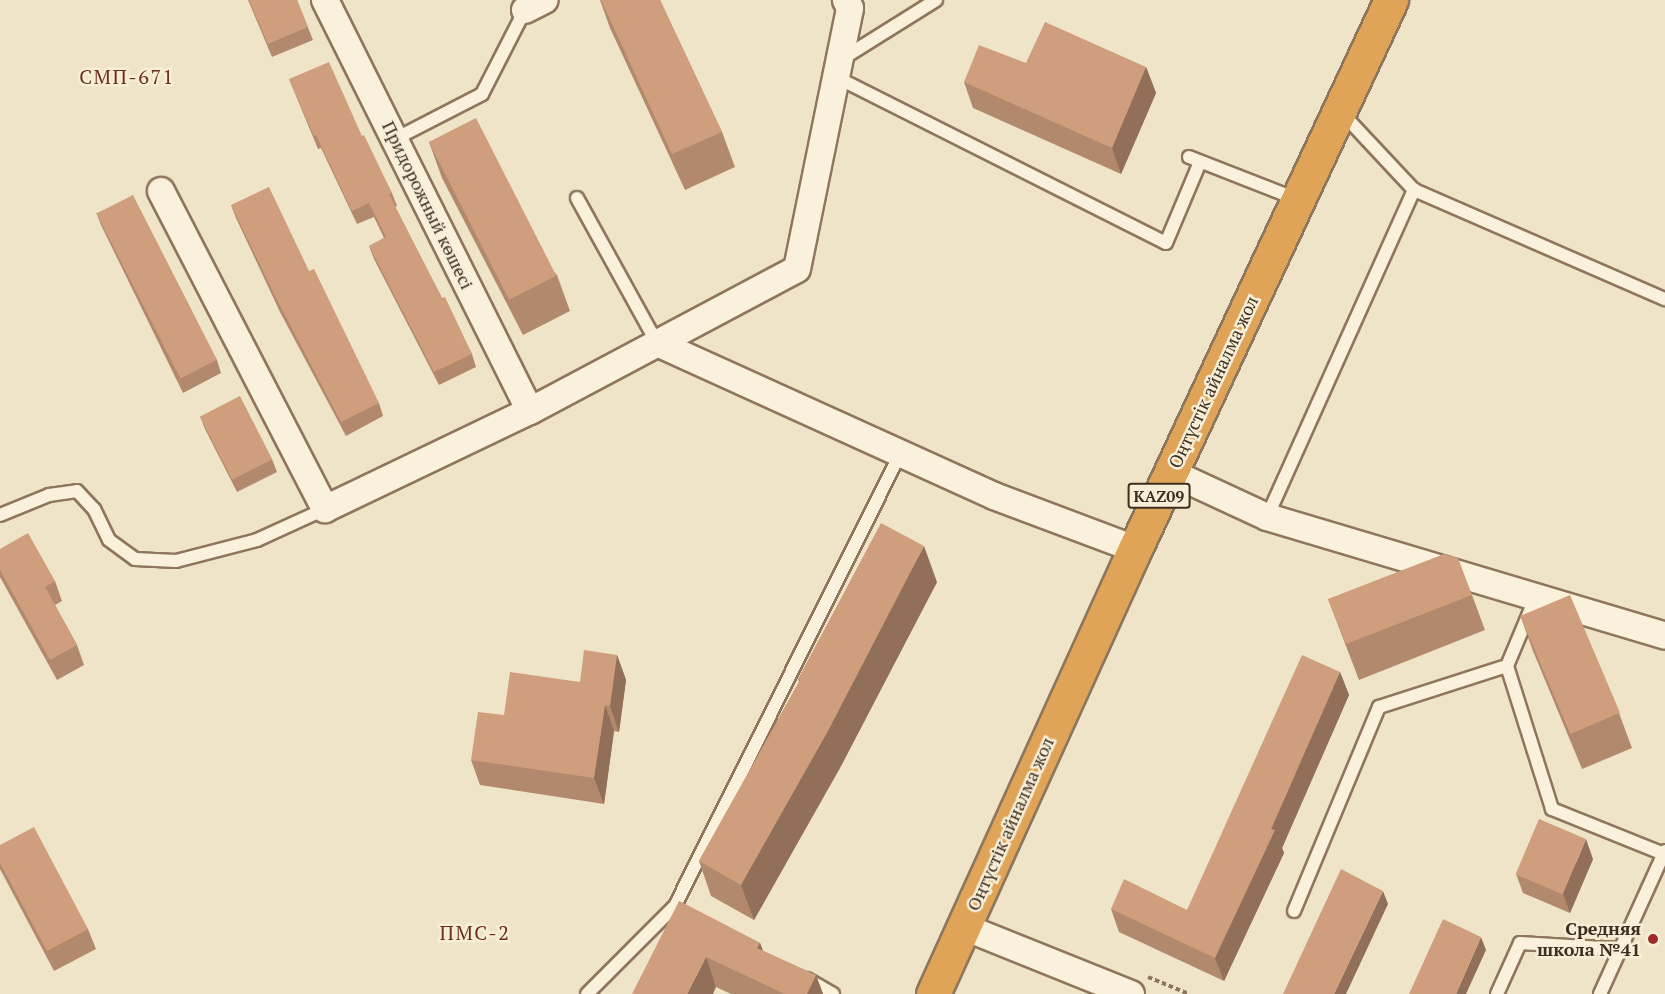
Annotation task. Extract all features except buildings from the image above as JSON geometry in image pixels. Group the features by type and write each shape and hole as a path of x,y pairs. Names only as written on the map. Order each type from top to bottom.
{"highway":[{"name":"Оңтүстік айналма жол","path":"933,994 1170,472 1391,0"}],"street":[{"name":"Придорожный көшесі","path":"325,0 530,411"},
{"path":"161,191 326,509 530,411 797,268 850,8 846,0"},
{"path":"657,343 994,496 1135,549"},
{"path":"1170,472 1267,517 1665,636"},
{"path":"964,927 1131,994"}],"lane":[{"path":"936,0 837,69 1166,243 1195,159 1297,200"},
{"path":"394,139 482,94 535,5"},
{"path":"1339,110 1414,190 1665,299"},
{"path":"1267,517 1414,190"},
{"path":"578,198 657,343"},
{"path":"587,994 680,908 900,453"},
{"path":"0,515 49,495 77,491 94,509 109,540 135,559 176,561 257,540 326,509"},
{"path":"1535,599 1507,666 1552,809 1664,853 1600,994"},
{"path":"1294,911 1379,707 1507,666"},
{"path":"1497,994 1520,944 1620,949"},
{"path":"793,972 833,994"}],"place":[{"name":"Средняя школа №41","path":"1653,939"}],"district":[{"name":"СМП-671","path":"127,76"},
{"name":"ПМС-2","path":"475,932"}]}
